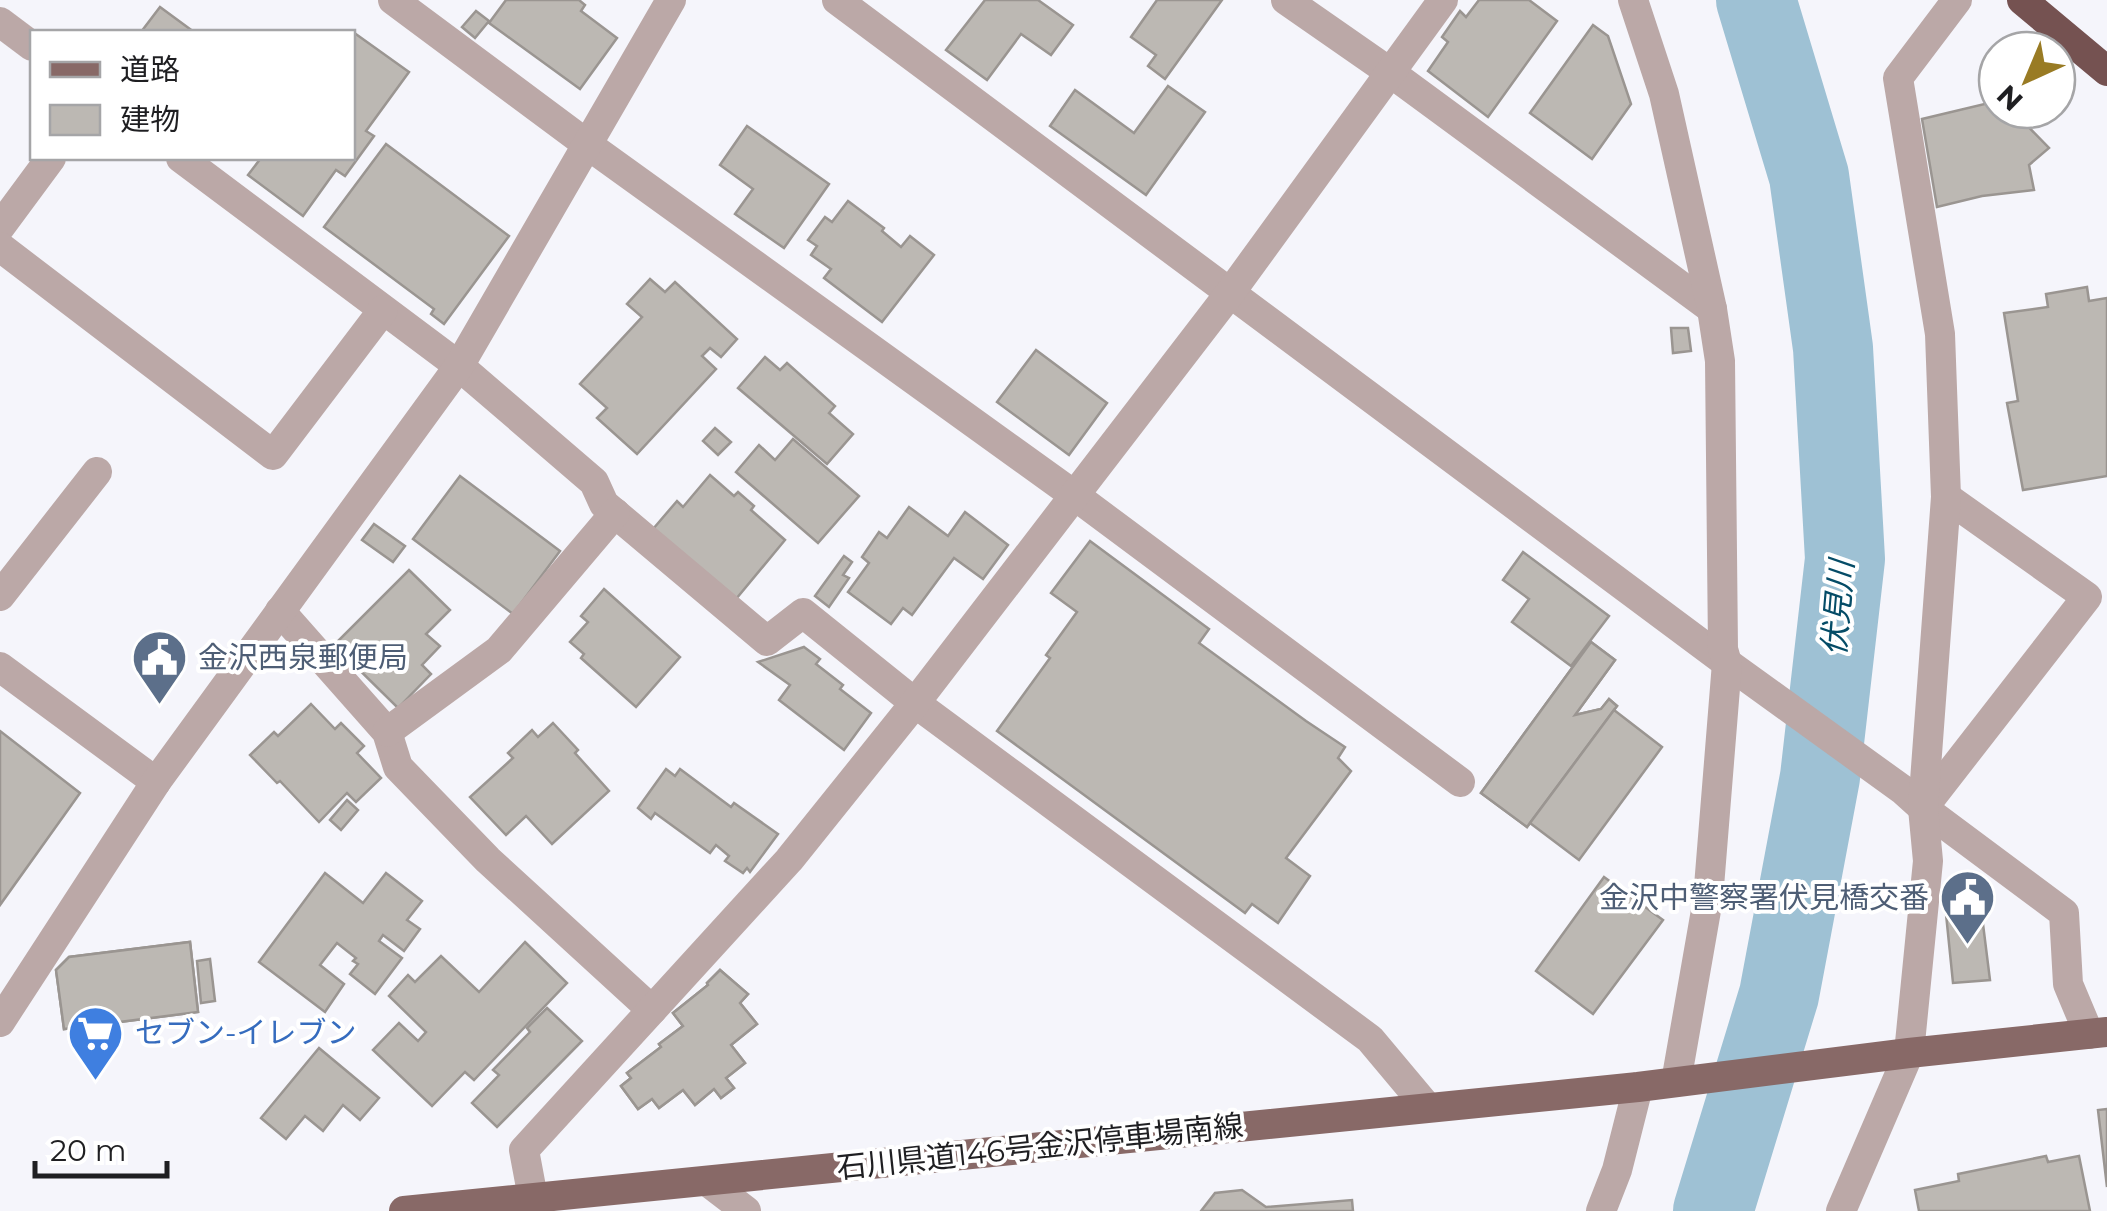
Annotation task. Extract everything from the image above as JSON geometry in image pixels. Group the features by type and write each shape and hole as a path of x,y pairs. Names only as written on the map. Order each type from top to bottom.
{"highway":[{"path":"2022,0 2107,70"}],"main road":[{"path":"1910,1053 2098,1033"},
{"name":"石川県道146号金沢停車場南線","path":"404,1211 1638,1087 1910,1053"}],"street":[{"path":"393,0 588,146 1074,495 1460,782"},
{"path":"0,1022 156,782 459,366 671,0"},
{"path":"838,0 2064,914 2068,984 2098,1033"},
{"path":"1286,0 1712,309"},
{"path":"533,1198 524,1150 789,860 915,703 1230,293 1443,0"},
{"path":"1632,0 1664,94 1712,309 1720,362 1727,662 1708,899 1676,1082"},
{"path":"1841,1211 1910,1053 1928,861 1913,799 1946,497 1940,334 1898,78 1958,0"},
{"path":"0,22 30,44"},
{"path":"0,227 50,160"},
{"path":"183,160 459,366 594,482 604,504 767,641 803,612 915,703 1370,1039 1427,1107"},
{"path":"0,246 273,455 384,310"},
{"path":"0,596 96,472"},
{"path":"1913,799 2088,597 1946,497"},
{"path":"387,732 499,650 615,513"},
{"path":"280,612 387,732 398,767 488,860 652,1010"},
{"path":"0,667 156,782"},
{"path":"1601,1211 1617,1170 1638,1087"},
{"path":"706,1181 746,1211"}],"building":[{"path":"506,0 579,0 585,5 581,11 617,38 580,89 489,23"},
{"path":"985,0 1038,0 1073,25 1051,55 1021,34 987,80 946,50"},
{"path":"1157,0 1222,0 1165,79 1148,66 1156,55 1131,37"},
{"path":"1479,0 1529,0 1557,21 1488,117 1428,71 1448,42 1442,37 1460,11 1466,17"},
{"path":"160,7 191,30 143,30"},
{"path":"476,11 489,21 475,38 462,27"},
{"path":"1593,25 1608,36 1631,104 1592,159 1530,113"},
{"path":"355,33 409,72 366,131 374,136 345,176 336,170 303,216 248,175 259,160 355,160"},
{"path":"1168,86 1205,112 1146,195 1050,126 1075,90 1134,133"},
{"path":"1977,106 1977,130 2031,130 2049,148 2029,165 2034,190 1982,196 1937,207 1922,119"},
{"path":"747,126 829,184 784,248 735,214 753,189 720,165"},
{"path":"386,144 509,236 444,324 431,314 434,309 324,227"},
{"path":"848,201 884,228 882,231 901,247 910,236 934,255 882,322 824,278 831,269 811,255 817,246 808,240 825,217 832,222"},
{"path":"650,279 665,292 675,282 737,339 721,357 710,348 702,356 716,369 637,454 597,418 607,408 580,384 642,317 627,304"},
{"path":"2087,287 2089,301 2107,298 2107,476 2023,490 2007,403 2018,401 2004,313 2048,307 2046,294"},
{"path":"1671,328 1688,328 1691,351 1673,353"},
{"path":"1036,350 1107,403 1069,455 997,402"},
{"path":"765,357 780,370 787,363 835,406 829,413 853,434 827,464 738,388"},
{"path":"715,428 731,442 718,455 703,441"},
{"path":"793,439 859,496 818,543 736,472 759,445 775,460"},
{"path":"710,475 734,496 738,492 754,506 751,510 785,540 736,599 653,529 677,501 683,507"},
{"path":"460,476 560,551 513,614 413,539"},
{"path":"909,507 948,536 965,512 1008,545 983,579 954,558 912,615 903,608 891,624 848,592 869,563 862,557 879,532 887,538"},
{"path":"374,524 405,546 393,562 362,540"},
{"path":"1090,541 1209,629 1199,643 1345,747 1338,758 1351,771 1286,858 1310,876 1278,923 1252,904 1245,913 997,731 1050,658 1046,655 1077,612 1051,593"},
{"path":"1523,552 1609,616 1571,666 1512,622 1529,599 1503,580"},
{"path":"844,556 852,562 843,575 849,578 829,607 815,596"},
{"path":"409,570 450,610 426,634 440,646 422,665 431,674 398,708 334,645"},
{"path":"604,589 680,657 636,707 581,658 584,654 570,642 588,622 581,616"},
{"path":"1591,642 1615,660 1575,715 1601,709 1609,699 1617,706 1527,827 1481,793"},
{"path":"1591,642 1615,660 1575,715 1601,709 1609,699 1617,706 1527,827 1481,793"},
{"path":"804,647 820,659 816,664 843,685 840,689 871,713 844,750 779,700 790,685 758,662"},
{"path":"311,704 335,729 341,723 364,746 357,753 381,778 356,802 347,793 319,822 250,755 274,732 278,736"},
{"path":"1614,710 1662,747 1579,860 1530,823"},
{"path":"553,723 609,791 552,844 526,816 506,835 470,797 513,758 508,753 532,730 538,737"},
{"path":"0,731 80,793 0,905"},
{"path":"666,769 675,776 680,769 731,807 734,803 778,834 750,872 747,868 743,873 725,861 729,856 716,845 710,853 655,813 651,819 638,808"},
{"path":"347,800 358,810 341,830 330,820"},
{"path":"325,873 363,903 386,873 422,901 407,920 420,929 404,951 383,935 379,941 402,958 375,994 350,974 358,964 353,961 356,958 337,943 320,965 344,984 325,1012 259,962"},
{"path":"1604,877 1663,920 1593,1014 1536,971"},
{"name":"金沢中警察署伏見橋交番","path":"1980,900 1990,980 1953,983 1945,904"},
{"path":"190,942 198,1012 64,1029 56,970 69,957"},
{"path":"190,942 198,1012 64,1029 56,970 69,957"},
{"path":"525,942 567,983 474,1080 465,1072 432,1106 373,1050 399,1023 418,1041 426,1032 389,996 408,975 415,982 441,956 479,992"},
{"path":"210,959 215,1001 201,1003 197,961"},
{"path":"720,970 748,994 740,1003 757,1024 731,1045 745,1063 726,1078 734,1088 721,1098 714,1089 695,1105 683,1090 659,1108 652,1099 638,1109 621,1086 631,1078 627,1073 683,1026 673,1013"},
{"path":"720,970 748,994 740,1003 757,1024 731,1045 745,1063 726,1078 734,1088 721,1098 714,1089 695,1105 683,1090 659,1108 652,1099 638,1109 621,1086 631,1078 627,1073 683,1026 673,1013"},
{"path":"547,1008 582,1041 497,1127 472,1103 499,1075 493,1070"},
{"path":"319,1048 379,1098 360,1120 343,1105 323,1131 305,1116 286,1139 261,1118"},
{"path":"2107,1109 2107,1187 2098,1110"},
{"path":"2046,1156 2048,1162 2079,1156 2090,1211 1919,1211 1915,1190 1959,1181 1958,1174"},
{"path":"1242,1190 1266,1207 1352,1200 1353,1211 1201,1211 1215,1193"}],"waterway":[{"name":"伏見川","path":"1713,1211 1779,995 1820,777 1845,559 1833,348 1809,176 1756,0"}],"place":[{"name":"金沢西泉郵便局","path":"159,707"},
{"name":"金沢中警察署伏見橋交番","path":"1968,947"},
{"name":"セブン-イレブン","path":"96,1082"}]}
